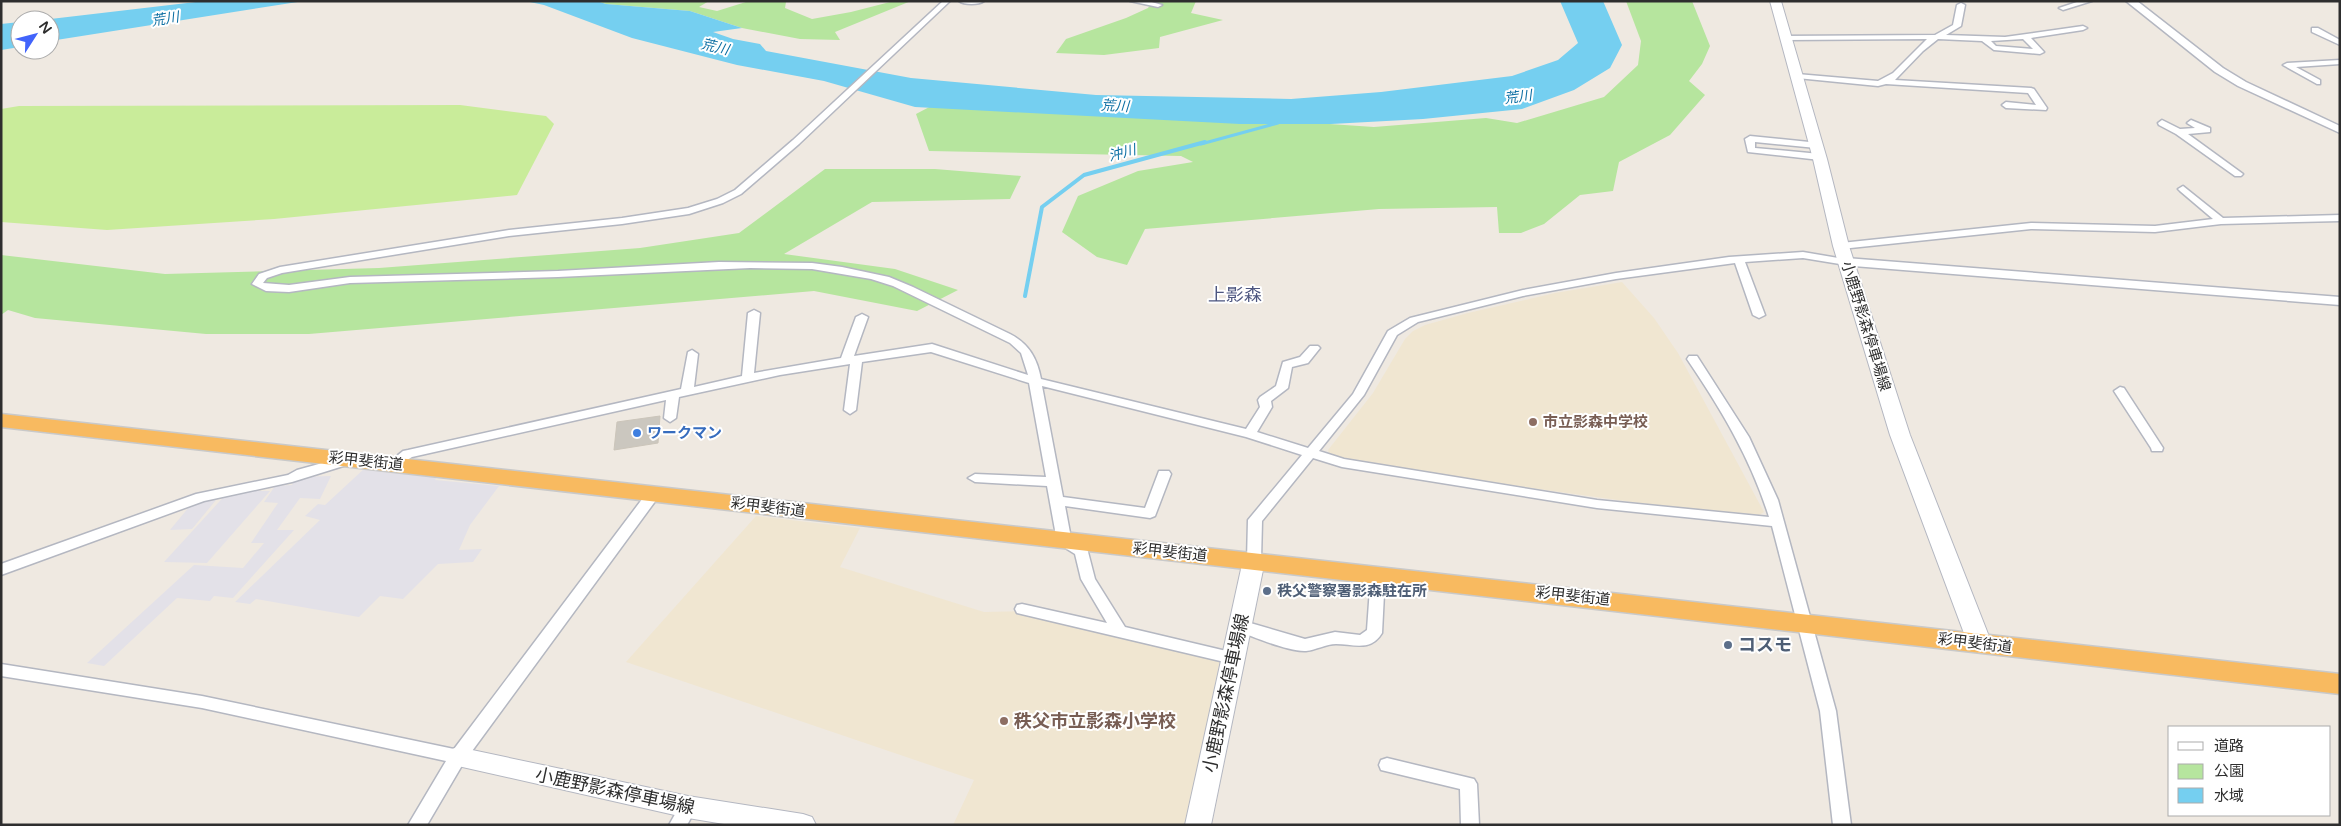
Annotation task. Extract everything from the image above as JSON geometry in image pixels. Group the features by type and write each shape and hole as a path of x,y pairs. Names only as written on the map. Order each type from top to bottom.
{"highway":[{"name":"彩甲斐街道","path":"1,420 654,493 1064,542 1254,560 2340,684"}],"main road":[{"name":"小鹿野影森停車場線","path":"1775,1 1818,151 1843,254 1900,435 1980,644"},
{"name":"小鹿野影森停車場線","path":"1198,825 1254,560"},
{"name":"小鹿野影森停車場線","path":"458,757 683,816 803,825"}],"street":[{"path":"947,1 796,142 738,192 720,201 689,211 622,222 509,233 280,270 263,276 257,284 263,288 278,289 337,280 553,275 772,263 821,267 875,276 996,332 1023,348 1031,362 1036,381 1064,542 1082,551 1088,579 1120,632"},
{"path":"962,1 981,1"},
{"path":"1133,1 1158,5"},
{"path":"2063,8 2089,1"},
{"path":"2131,1 2203,58 2242,84 2340,130"},
{"path":"1888,82 1902,70 1921,48 1957,26 1961,6"},
{"path":"1786,38 2026,37 2083,28"},
{"path":"2315,30 2340,43"},
{"path":"1984,38 1994,48 2040,52 2026,37"},
{"path":"2317,82 2287,65 2340,62"},
{"path":"1797,76 1878,84 1888,82 2031,91 2043,108 2006,104"},
{"path":"2162,123 2179,132 2238,174"},
{"path":"2179,132 2207,130 2191,123"},
{"path":"1750,138 1818,151 1751,150 1750,138"},
{"path":"2183,189 2221,221"},
{"path":"1843,254 2031,226 2155,229 2221,221 2340,218"},
{"path":"1254,560 1255,520 1358,395 1392,333 1414,320 1523,294 1616,276 1739,259 1843,254 2340,301"},
{"path":"1739,259 1759,315"},
{"path":"748,378 754,314"},
{"path":"850,410 851,360 862,317"},
{"path":"394,464 408,454 687,391 748,378 932,348 1036,381 1250,434 1342,463 1596,504 1778,522"},
{"path":"1250,434 1266,407 1264,400 1282,388 1287,365 1304,360 1314,348"},
{"path":"687,391 692,354"},
{"path":"1693,358 1730,413 1757,461 1778,522 1828,711 1842,825"},
{"path":"2120,391 2157,448"},
{"path":"670,418 674,394"},
{"path":"1,570 201,497 292,478 302,473 349,460"},
{"path":"1057,501 1150,513 1164,474"},
{"path":"974,478 1053,482"},
{"path":"417,825 458,757 654,493"},
{"path":"1240,626 1282,640 1305,645 1335,638 1363,641 1374,633 1378,574"},
{"path":"1022,609 1233,658"},
{"path":"1,670 202,702 458,757"},
{"path":"1388,765 1468,784 1470,825"}],"shaded area":[{"name":"市立影森中学校","path":"1622,282 1654,318 1678,353 1764,512 1759,515 1668,507 1360,464 1330,456 1328,450 1373,393 1405,339 1413,331 1425,325 1468,313 1555,293"},
{"path":"365,468 437,476 435,480 499,486 470,525 459,550 482,549 473,562 438,564 403,599 380,596 359,617 256,599 250,604 235,602 320,520 305,516 318,504 325,505"},
{"path":"331,476 320,499 300,498 277,530 294,530 233,598 214,596 210,601 177,598 104,666 87,663 194,565 243,568 264,543 251,543 278,503 264,502 275,486 292,485 297,477"},
{"path":"229,491 270,491 207,563 164,562"},
{"path":"216,500 192,529 170,530 194,501"},
{"name":"秩父市立影森小学校","path":"756,516 860,528 840,567 984,612 1023,611 1220,659 1187,825 953,825 974,780 626,662"}],"green space":[{"path":"597,1 709,1 699,7 717,11 749,1 783,1 786,2 785,8 812,19 851,12 894,1 911,1 835,32 840,40 800,39 742,28 690,11 606,4"},
{"path":"1153,1 1196,1 1191,13 1223,20 1160,37 1159,48 1104,55 1056,53 1066,39 1126,18 1148,8"},
{"path":"1626,1 1692,1 1710,46 1702,64 1689,81 1705,95 1670,135 1619,162 1613,191 1580,195 1544,224 1521,233 1499,233 1497,207 1379,209 1145,229 1127,265 1097,257 1062,232 1078,196 1138,171 1193,162 1181,156 929,151 916,114 937,103 1163,113 1374,127 1486,118 1517,123 1604,97 1638,65 1641,41"},
{"path":"460,105 546,116 554,124 517,195 274,219 107,230 1,222 1,109 19,106"},
{"path":"825,169 935,169 1021,176 1010,199 872,202 784,254 895,269 958,290 917,311 814,291 309,334 206,334 35,318 8,310 1,315 1,255 165,274 379,268 640,248 739,233"}],"water":[{"name":"荒川","path":"204,1 304,1 60,39 60,18"},
{"name":"荒川","path":"525,1 597,1 606,4 690,11 742,28 713,32 733,39 760,44 766,51 911,78 1096,95 1291,99 1381,92 1512,76 1558,60 1578,43 1560,1 1603,1 1622,45 1610,68 1574,90 1522,109 1423,119 1331,124 1240,124 915,107 824,81 737,65 632,38 544,5"},
{"path":"10,23 10,49 1,50 1,24"}],"building":[{"name":"ワークマン","path":"660,416 658,443 614,450 617,422"}],"waterway":[{"name":"沖川","path":"1201,144 1278,123"},
{"name":"沖川","path":"1025,296 1042,207 1084,175 1205,142"}],"place":[{"name":"市立影森中学校","path":"1533,422"},
{"name":"ワークマン","path":"637,433"},
{"name":"秩父警察署影森駐在所","path":"1267,591"},
{"name":"コスモ","path":"1728,645"},
{"name":"秩父市立影森小学校","path":"1004,721"}],"district":[{"name":"上影森","path":"1235,295"}]}
